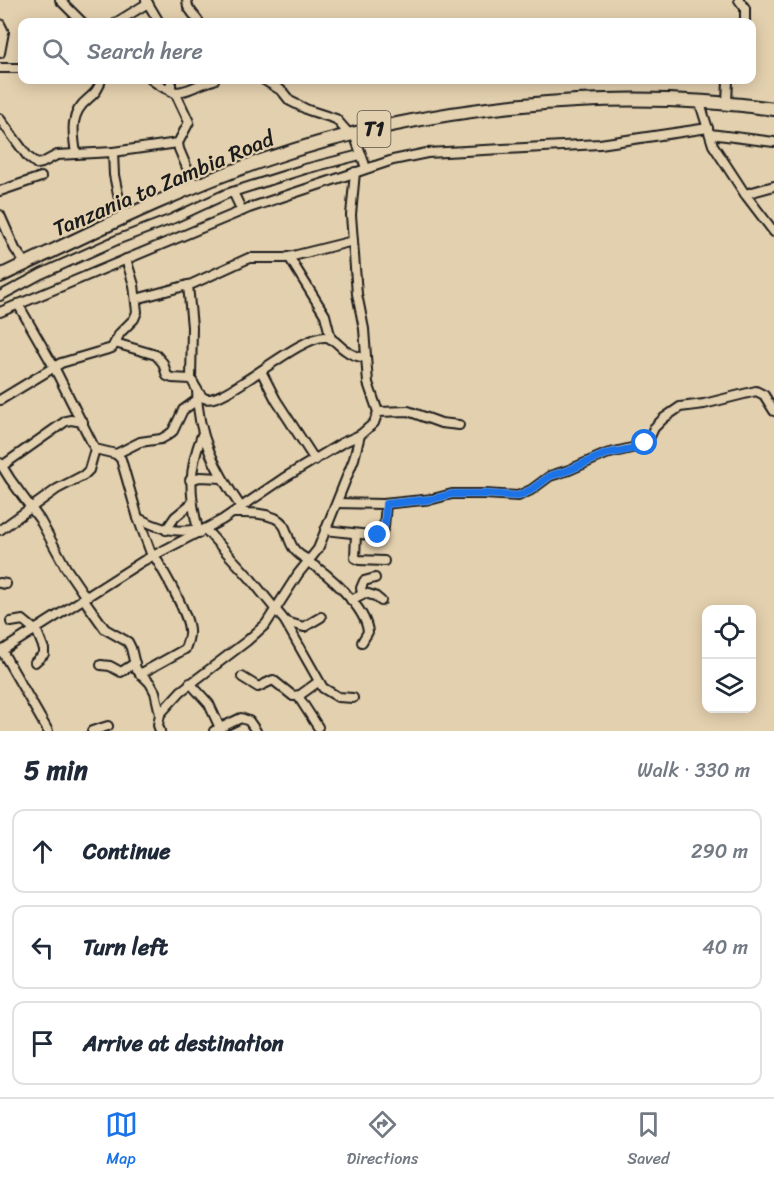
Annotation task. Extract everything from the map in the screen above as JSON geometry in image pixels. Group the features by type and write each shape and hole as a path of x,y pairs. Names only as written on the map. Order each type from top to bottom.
{"highway":[{"name":"Tanzania to Zambia Road","path":"0,276 195,187 267,159 352,134 439,117 551,102 699,100 774,109"}],"street":[{"path":"60,0 78,18"},
{"path":"187,0 188,7 196,18"},
{"path":"739,0 745,8 745,18"},
{"path":"123,18 147,1 157,18"},
{"path":"0,24 4,32 0,53"},
{"path":"0,68 18,68"},
{"path":"76,154 73,120 81,106 99,89 100,84"},
{"path":"159,84 173,92 180,93 204,84"},
{"path":"172,84 173,92 189,122 178,143 182,159 195,187"},
{"path":"270,84 290,101 336,119 352,134 366,168"},
{"path":"727,103 728,84"},
{"path":"699,100 718,153 774,232"},
{"path":"0,119 32,162 42,163 57,155 113,152 178,143"},
{"path":"0,312 242,211 366,168 427,153 600,144 709,131 774,142"},
{"path":"113,152 114,175 123,218"},
{"path":"0,296 41,274 119,239 233,192 304,168 360,155"},
{"path":"2,651 84,597 153,556 233,513 342,443 360,435 374,423 378,412 368,383 364,328 357,294 353,242 351,215 355,172"},
{"path":"0,190 41,177"},
{"path":"745,194 774,186"},
{"path":"233,192 242,211"},
{"path":"0,215 15,249 26,264"},
{"path":"136,299 188,285 249,258 289,257 353,242"},
{"path":"289,257 325,315 331,339"},
{"path":"0,400 61,363 105,352 112,348 120,333 134,319 137,312 126,259"},
{"path":"188,285 192,327 191,379 202,397 214,398 285,355 319,338 331,339 346,351 366,358"},
{"path":"0,530 57,489 84,475 89,470 95,448 54,367 18,304"},
{"path":"115,343 156,356 163,363 167,376 191,379"},
{"path":"261,371 276,400 315,460"},
{"path":"197,389 202,434 206,446 222,478 241,507"},
{"path":"337,503 386,504 433,499 452,494 518,496 531,490 550,476 606,454 640,446 648,441 654,428 664,418 680,407 704,404 756,391 764,395 773,407"},
{"path":"116,454 140,442 161,439 168,435 173,431 183,410 197,400"},
{"path":"378,412 408,411 441,423 459,425"},
{"path":"83,422 66,421 1,464 51,536 66,568 105,629 128,642 140,675 150,683 155,692 160,714 158,725 160,731"},
{"path":"202,434 192,461 190,480 192,503 201,530 250,579 285,621 318,682 328,693 338,697 352,698"},
{"path":"160,714 190,683 248,641 266,624 318,549 354,459 360,435"},
{"path":"95,448 116,454 121,459 138,518 153,556 183,609 189,627 184,649 140,675"},
{"path":"190,480 200,477 222,478"},
{"path":"166,530 175,517 192,503"},
{"path":"325,530 370,536 382,532 386,504"},
{"path":"233,513 261,514 277,519 284,525 293,549 351,600 367,627 368,632 362,642"},
{"path":"138,518 166,530 186,532 201,530"},
{"path":"356,534 355,558 359,561 384,561"},
{"path":"362,593 364,581 375,578"},
{"path":"351,600 362,593 370,594 381,601"},
{"path":"285,621 303,627 321,617"},
{"path":"11,622 23,620 35,629 44,649 44,654 35,662"},
{"path":"0,641 2,651 48,731"},
{"path":"101,665 110,666 121,672 135,663"},
{"path":"242,677 258,687 273,680 293,696 298,696 318,682"},
{"path":"190,683 209,704 218,730 237,720 245,719 256,731"},
{"path":"298,696 318,727"},
{"path":"92,731 108,726"}],"route":[{"path":"378,535 384,527 386,504 433,499 452,494 518,496 531,490 550,476 606,454 636,448 645,443"}]}
